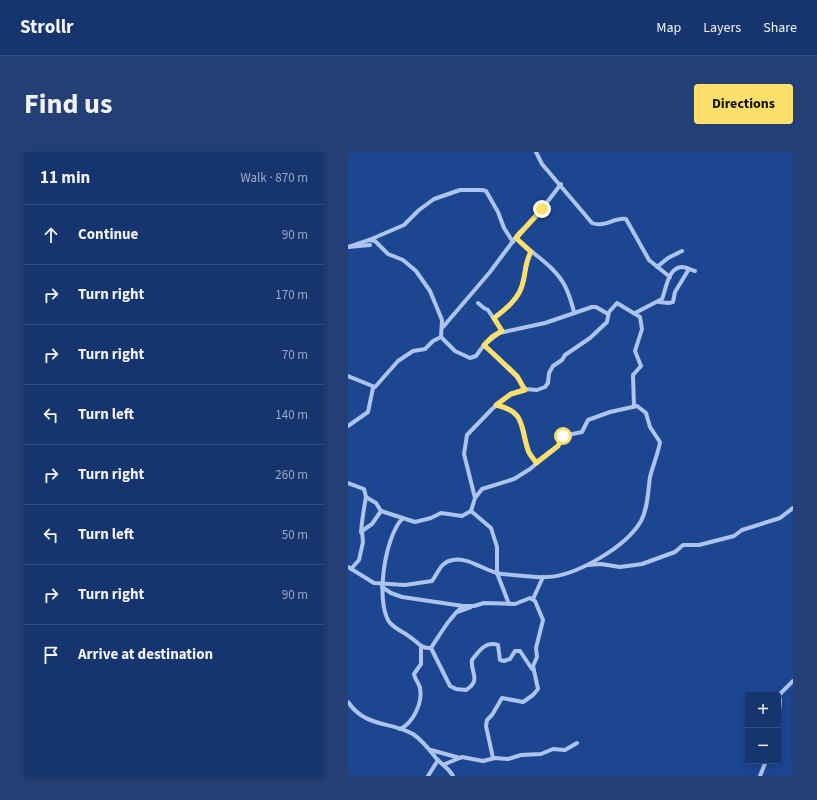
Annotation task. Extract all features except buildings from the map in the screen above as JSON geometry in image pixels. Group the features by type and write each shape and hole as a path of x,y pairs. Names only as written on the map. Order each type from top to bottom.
{"street":[{"path":"536,152 542,164 561,184 594,224 604,225 617,220 626,219 649,260 670,276"},
{"path":"443,327 535,218 561,184"},
{"path":"348,247 404,225 434,199 460,190 482,190 486,192 498,212 504,228 515,240 544,260 560,277 568,293 574,312"},
{"path":"369,240 375,241 388,254 403,260 418,274 430,291 442,320 443,327 441,338"},
{"path":"348,247 355,248 370,245"},
{"path":"656,266 682,251"},
{"path":"494,318 512,303 518,294 524,280 527,260 531,252"},
{"path":"635,313 659,302 662,299 670,276 679,268 695,271"},
{"path":"659,302 673,302 675,292 689,269"},
{"path":"478,303 482,308 488,310 502,331"},
{"path":"475,498 464,454 464,442 470,431 496,405 511,394 525,390 537,390 547,385 548,373 553,366 606,322 608,314 618,303 640,317 642,327 635,349 641,368 635,371 633,375 634,406"},
{"path":"441,338 455,351 467,358 476,356 492,337 502,331 532,326 574,312 596,307 608,314"},
{"path":"373,388 378,386 398,361 413,351 424,349 433,341 441,338"},
{"path":"484,345 517,376 525,390"},
{"path":"348,376 373,388"},
{"path":"348,426 368,412 373,388"},
{"path":"496,405 510,409 516,413 524,432 528,450 536,463"},
{"path":"366,497 373,500 381,511 415,522 431,518 441,513 462,516 471,511 475,498 482,489 514,479 530,469 558,446 563,436 582,432 588,420 634,406"},
{"path":"348,483 364,489 366,497 366,507 362,515 361,532 363,542 359,560 349,569 370,582 382,585 429,582 444,563 453,560 471,562 496,573 543,577 555,576 587,565 605,556 636,527 643,515 660,442 650,427 646,414 634,406"},
{"path":"587,565 601,564 620,567 642,564 675,552 683,545 699,545 734,536 742,530 780,518 793,508"},
{"path":"361,532 372,524 381,511"},
{"path":"471,511 491,528 497,547 496,573 509,604"},
{"path":"402,519 395,530 384,567 382,585 383,604 389,621 421,647 431,648"},
{"path":"533,599 543,577"},
{"path":"382,585 391,593 402,597 472,607"},
{"path":"456,612 484,603 515,604 525,599 533,599"},
{"path":"532,669 537,657 536,648 543,625 541,615 533,599"},
{"path":"431,648 438,634 456,612 463,606"},
{"path":"431,648 450,686 459,690 466,690 472,685 475,676 472,660 481,647 487,645 498,645 500,660 504,661 510,659 514,652 520,651 532,669 538,689 533,695 519,703 502,698 492,715 486,721 493,758"},
{"path":"399,729 412,721 419,702 420,688 415,680 414,674 421,664 421,647"},
{"path":"781,694 793,681"},
{"path":"348,702 363,717 415,736 438,760 445,764 453,776"},
{"path":"445,764 460,758 469,757 482,761 493,758 508,759 521,755 541,754 553,749 565,750 577,744"},
{"path":"430,750 460,758"},
{"path":"428,776 438,760"},
{"path":"760,776 765,764"}],"route":[{"path":"542,209 516,238 531,252 527,260 524,280 512,303 494,318 502,331 492,337 484,345 501,363 517,376 525,390 511,394 496,405 510,409 516,413 524,432 529,453 535,459 536,463 558,446 563,436"}]}
